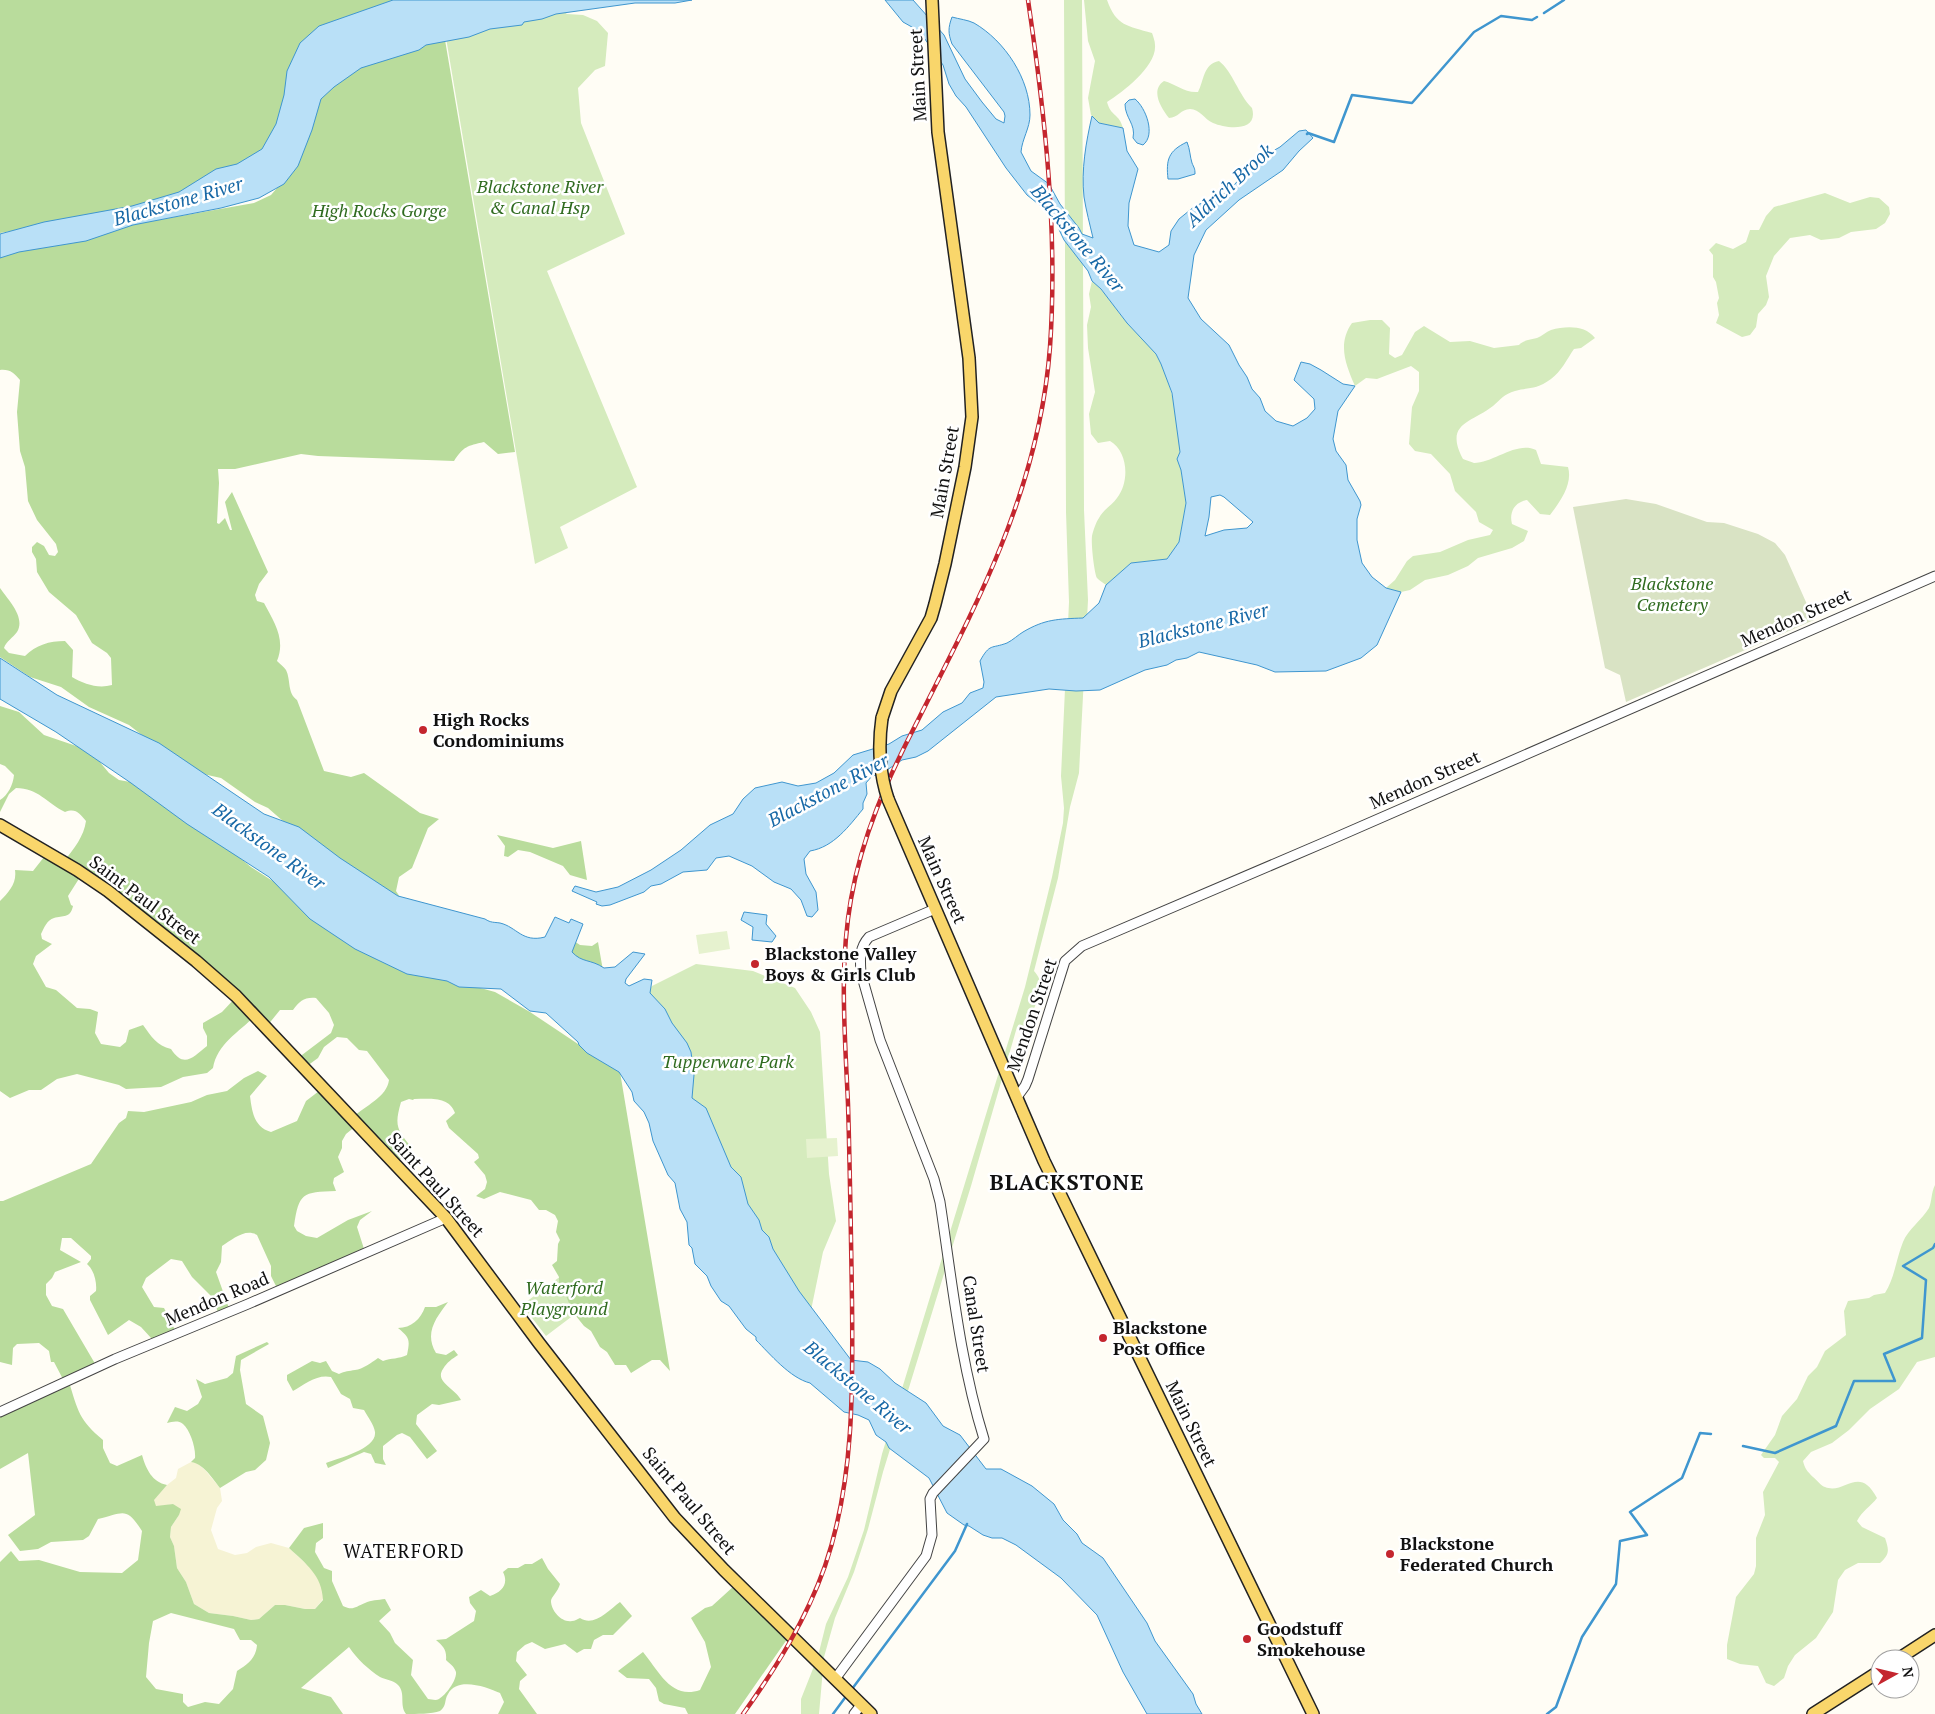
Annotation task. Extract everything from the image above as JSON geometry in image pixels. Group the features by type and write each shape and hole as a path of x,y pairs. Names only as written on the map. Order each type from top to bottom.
{"main road":[{"name":"Main Street","path":"932,5 938,132 969,358 972,417 963,477 945,564 931,618 892,691 882,718 879,750 882,775 888,799 1044,1161 1313,1714"},
{"name":"Saint Paul Street","path":"0,825 78,870 108,891 196,961 243,1003 446,1218 538,1344 675,1518 724,1570 835,1679 857,1710 871,1714"},
{"path":"1913,1649 1935,1635"},
{"path":"1813,1714 1870,1677"}],"street":[{"name":"Mendon Street","path":"1017,1097 1028,1078 1065,961 1082,946 1935,576"},
{"name":"Canal Street","path":"835,1679 926,1556 932,1535 930,1499 932,1493 984,1439 972,1402 937,1189 880,1040 861,973 860,952 863,944 869,937 935,909"},
{"name":"Mendon Road","path":"0,1412 115,1359 248,1304 446,1218"}],"shaded area":[{"path":"191,1462 197,1463 205,1470 220,1488 222,1501 217,1508 211,1530 218,1549 235,1555 247,1553 256,1547 271,1543 289,1548 316,1573 323,1589 323,1599 315,1609 275,1605 259,1619 251,1620 209,1613 194,1604 186,1582 177,1568 174,1546 170,1537 171,1527 179,1515 173,1504 156,1507 153,1500 176,1478 178,1469"}],"green space":[{"path":"0,0 439,0 290,100 254,181 70,221 0,233"},
{"name":"Blackstone River & Canal Hsp","path":"549,0 567,14 583,15 597,21 608,33 605,66 595,70 578,88 581,123 625,234 547,271 637,487 560,527 568,548 535,564 444,26"},
{"path":"1064,0 1082,0 1084,510 1088,600 1079,773 1070,807 1058,878 1034,971 1040,980 1038,997 1030,1023 1026,1026 1017,1027 971,1186 883,1472 868,1529 854,1572 835,1618 824,1657 819,1714 801,1714 801,1699 818,1656 826,1624 848,1577 864,1530 882,1454 1025,987 1063,823 1064,808 1061,776 1069,602 1066,512"},
{"path":"1084,0 1107,0 1114,15 1119,20 1124,24 1152,33 1154,39 1154,53 1145,70 1122,92 1107,102 1123,128 1099,123 1091,115 1088,98 1095,61 1088,41"},
{"name":"High Rocks Gorge","path":"445,40 515,452 498,454 484,442 466,447 454,461 301,454 235,469 218,469 217,523 219,524 225,518 230,530 232,530 225,502 232,492 268,572 259,584 255,595 257,601 264,603 278,631 280,645 277,661 286,670 290,690 297,700 324,771 351,777 364,773 420,813 439,819 428,828 412,868 399,877 396,891 409,911 353,882 268,808 255,802 221,778 203,774 147,739 129,725 89,707 61,687 30,677 0,657 0,588 15,609 19,620 17,632 6,643 4,648 9,653 25,656 43,644 65,641 73,650 72,677 91,685 112,685 111,658 92,643 76,615 49,592 37,572 36,559 32,552 32,547 37,542 44,546 49,555 55,556 58,552 56,544 37,520 28,501 25,467 20,451 17,412 20,380 12,372 0,370 0,255 141,223 254,203 271,195 297,165 319,84 404,50"},
{"path":"1219,61 1228,71 1252,108 1253,116 1251,121 1240,127 1226,127 1213,123 1193,109 1184,110 1175,117 1169,118 1158,99 1157,94 1160,85 1164,81 1184,90 1198,92 1207,69"},
{"path":"1825,193 1850,203 1870,197 1879,198 1889,207 1890,214 1885,223 1876,229 1851,232 1839,238 1821,240 1810,235 1790,238 1774,256 1766,276 1769,297 1766,305 1758,314 1756,327 1750,335 1742,337 1716,323 1719,315 1717,303 1719,298 1716,282 1713,277 1713,255 1709,250 1716,243 1733,249 1746,242 1750,230 1759,230 1766,216 1774,207"},
{"path":"1092,281 1151,348 1162,365 1178,422 1180,449 1178,459 1186,503 1179,542 1167,559 1131,563 1106,585 1096,575 1092,536 1101,515 1115,501 1121,491 1124,484 1125,467 1121,452 1116,446 1110,441 1098,443 1091,434 1089,414 1095,392 1088,348 1087,325 1091,307 1089,294"},
{"path":"1382,320 1390,328 1389,354 1395,358 1402,355 1415,332 1424,326 1450,342 1470,341 1494,348 1519,345 1551,330 1563,328 1581,329 1595,338 1581,348 1574,349 1561,369 1546,383 1508,394 1485,412 1463,425 1458,431 1458,447 1463,459 1474,463 1489,460 1513,450 1528,448 1536,450 1541,464 1568,467 1569,480 1567,486 1550,515 1540,514 1527,500 1522,501 1512,512 1511,520 1512,524 1528,531 1524,541 1512,548 1478,558 1468,566 1448,575 1425,580 1410,590 1401,592 1386,588 1395,580 1407,561 1413,556 1440,552 1468,540 1490,535 1493,530 1479,522 1476,512 1455,491 1450,474 1431,454 1415,451 1409,444 1412,407 1419,391 1419,372 1411,366 1377,379 1366,378 1355,386 1344,354 1345,339 1352,323"},
{"name":"Blackstone Cemetery","path":"1626,499 1656,504 1707,522 1724,523 1758,534 1775,543 1785,555 1814,620 1626,702 1620,675 1605,668 1573,507"},
{"path":"0,706 19,712 44,735 85,749 109,773 119,780 136,783 160,804 184,812 251,867 282,887 444,978 495,992 530,1012 620,1072 670,1371 660,1360 652,1360 631,1373 626,1365 615,1365 607,1352 600,1347 591,1331 584,1326 572,1311 565,1293 559,1287 559,1277 552,1265 557,1261 560,1240 556,1232 558,1221 555,1215 546,1210 539,1210 531,1200 500,1192 484,1199 476,1196 485,1189 487,1182 485,1175 474,1162 479,1158 478,1154 449,1128 446,1121 455,1113 448,1104 438,1100 409,1099 401,1102 397,1122 398,1127 412,1148 396,1163 357,1125 346,1134 342,1141 342,1148 338,1157 344,1172 334,1178 333,1183 336,1191 316,1192 304,1196 298,1207 294,1226 297,1231 306,1236 317,1238 348,1220 372,1211 360,1220 357,1227 365,1252 278,1290 271,1276 271,1266 257,1235 252,1233 243,1234 222,1246 221,1262 216,1272 230,1311 219,1315 212,1297 192,1277 182,1261 171,1259 146,1278 142,1287 154,1307 164,1308 175,1330 152,1339 141,1327 129,1320 108,1335 90,1300 90,1296 96,1291 93,1273 87,1264 91,1256 71,1238 62,1238 60,1250 81,1262 55,1272 46,1284 46,1295 52,1306 63,1309 97,1367 69,1382 84,1421 103,1440 103,1448 110,1463 117,1466 142,1455 150,1474 157,1481 167,1485 154,1500 156,1506 173,1504 181,1509 171,1527 170,1537 174,1546 177,1568 186,1582 194,1604 209,1613 251,1620 259,1619 275,1605 315,1609 323,1600 320,1584 312,1571 289,1548 304,1528 323,1523 323,1538 316,1543 315,1552 324,1568 332,1571 332,1581 343,1606 352,1608 370,1601 385,1599 391,1610 379,1621 390,1633 395,1643 413,1660 411,1675 428,1699 436,1700 442,1697 451,1687 456,1672 446,1660 444,1648 436,1640 446,1639 474,1621 476,1611 470,1603 469,1597 481,1590 490,1596 494,1594 501,1590 505,1584 503,1572 508,1568 518,1568 525,1564 532,1564 542,1558 560,1584 552,1598 551,1605 564,1620 574,1621 580,1618 590,1621 601,1617 620,1602 632,1616 613,1635 603,1635 594,1640 591,1649 584,1649 577,1653 565,1644 545,1649 532,1642 517,1652 516,1661 527,1675 520,1681 519,1689 537,1714 498,1714 504,1702 500,1693 473,1684 465,1684 458,1685 452,1689 447,1696 444,1707 440,1711 406,1714 403,1707 402,1692 398,1685 372,1671 359,1660 349,1647 301,1688 331,1697 343,1714 0,1714 0,1562 11,1551 19,1561 39,1560 80,1572 122,1573 138,1560 142,1531 132,1518 124,1513 98,1519 89,1536 83,1540 51,1542 38,1549 20,1551 8,1535 35,1515 28,1453 0,1469 0,1412 65,1383 54,1362 51,1362 49,1351 39,1343 17,1344 13,1348 12,1365 0,1362 0,1201 91,1164 119,1123 126,1118 128,1111 144,1112 191,1102 207,1095 227,1091 244,1078 258,1071 267,1076 250,1096 252,1108 257,1123 265,1130 271,1132 297,1121 306,1101 323,1088 353,1117 380,1096 389,1080 367,1051 359,1050 347,1038 337,1037 324,1047 318,1058 307,1066 298,1058 331,1033 334,1025 329,1013 316,998 308,998 298,1004 293,1010 280,1010 267,1026 255,1016 224,1045 215,1060 213,1068 207,1073 183,1077 161,1087 126,1089 119,1085 77,1074 57,1079 41,1090 29,1090 10,1098 0,1091 0,901 14,883 15,870 33,871 48,852 64,861 81,837 86,821 77,812 65,812 30,790 16,788 9,794 0,812 0,800 10,789 14,775 5,766 0,764","holes":["82,874 237,996 222,1012 203,1023 207,1036 207,1046 193,1057 184,1060 180,1059 171,1049 162,1046 155,1040 143,1025 129,1030 126,1042 120,1047 101,1044 95,1033 98,1012 77,1008 56,990 46,987 33,964 36,956 52,944 42,939 41,934 49,920 66,916 70,913 73,906 68,896","171,1613 234,1629 240,1640 251,1640 257,1645 251,1660 237,1671 233,1689 219,1704 205,1702 188,1707 183,1702 183,1694 156,1689 146,1677 153,1621"]},
{"path":"497,835 553,848 581,841 587,880 570,875 563,866 530,852 518,850 508,857 504,856 505,846"},
{"path":"727,931 730,949 699,954 696,935"},
{"path":"574,941 580,945 592,946 598,942 605,982 569,956"},
{"name":"Tupperware Park","path":"696,964 753,971 795,988 811,1012 820,1032 829,1174 836,1221 823,1252 809,1320 632,1016 652,986"},
{"path":"837,1138 838,1156 807,1158 806,1139"},
{"path":"1935,1185 1935,1357 1917,1362 1899,1389 1870,1409 1849,1430 1832,1443 1811,1452 1803,1461 1808,1471 1824,1486 1832,1488 1858,1482 1864,1483 1870,1488 1877,1498 1861,1514 1857,1521 1862,1527 1885,1538 1888,1549 1887,1554 1880,1563 1858,1563 1845,1570 1838,1580 1833,1612 1816,1638 1795,1655 1788,1666 1784,1678 1774,1686 1766,1683 1758,1666 1740,1664 1727,1659 1727,1645 1736,1597 1754,1574 1756,1566 1756,1538 1765,1515 1763,1492 1779,1462 1775,1458 1764,1458 1761,1455 1775,1435 1782,1416 1797,1399 1808,1376 1817,1367 1825,1351 1846,1335 1844,1311 1848,1301 1869,1298 1885,1293 1891,1281 1903,1242 1929,1208"},
{"name":"Waterford Playground","path":"569,1270 595,1299 546,1336 522,1305"},
{"path":"448,1302 433,1326 431,1339 436,1353 446,1355 454,1350 458,1355 446,1364 441,1378 461,1400 439,1405 432,1404 417,1415 416,1424 437,1451 427,1459 410,1437 402,1433 383,1446 383,1459 386,1465 375,1463 371,1454 364,1452 328,1468 326,1463 356,1452 370,1443 374,1438 375,1432 373,1427 364,1410 353,1408 350,1399 341,1394 331,1377 316,1378 293,1391 287,1380 287,1375 312,1361 320,1363 326,1361 332,1371 339,1374 367,1366 378,1358 383,1361 407,1355 408,1340 405,1334 398,1328 403,1328 415,1322 425,1307 436,1307"},
{"path":"267,1342 269,1344 241,1360 240,1370 246,1404 263,1416 270,1443 266,1460 255,1470 246,1472 220,1488 204,1468 191,1462 195,1458 195,1449 186,1427 179,1422 167,1423 175,1407 187,1411 198,1404 202,1397 196,1379 205,1384 227,1378 233,1373 236,1356"},
{"path":"734,1586 790,1635 735,1714 688,1714 685,1708 664,1704 659,1701 656,1688 649,1679 627,1678 618,1671 643,1652 660,1675 673,1687 681,1691 690,1692 700,1690 711,1667 705,1642 691,1618 705,1608 712,1606"}],"water":[{"name":"Blackstone River","path":"393,0 692,0 675,3 635,3 556,14 524,22 522,25 490,29 469,37 426,45 419,50 361,68 334,87 321,99 312,130 298,166 284,184 259,198 221,208 133,225 86,241 19,252 0,258 0,234 44,222 132,206 179,192 216,169 237,164 262,149 276,124 284,95 287,71 300,43 319,26"},
{"name":"Blackstone River","path":"885,0 913,0 944,35 965,79 982,102 996,119 1004,123 1004,112 952,44 949,30 952,17 974,23 996,40 1014,62 1026,88 1029,101 1030,120 1021,152 1031,171 1049,184 1060,204 1082,234 1093,238 1084,197 1083,177 1086,146 1092,116 1099,123 1123,128 1127,151 1138,169 1129,203 1128,226 1134,245 1159,252 1169,245 1171,231 1179,219 1195,206 1228,192 1255,161 1280,147 1299,131 1306,130 1313,138 1283,170 1239,200 1206,230 1194,255 1188,298 1201,319 1229,345 1252,389 1260,398 1265,411 1276,421 1293,426 1307,418 1315,409 1314,399 1294,380 1301,362 1310,364 1343,384 1355,386 1338,411 1333,439 1336,451 1346,465 1348,480 1361,505 1357,519 1357,540 1362,563 1372,577 1386,588 1401,592 1377,645 1361,658 1326,671 1275,672 1257,665 1199,652 1167,665 1145,670 1100,690 1049,689 996,697 928,751 916,757 902,760 881,774 872,776 866,783 867,794 863,803 863,809 858,816 834,840 819,849 810,851 804,859 806,874 816,892 818,910 812,917 807,916 801,900 791,889 774,882 752,866 729,856 716,858 707,870 683,872 661,884 651,886 644,892 610,905 602,906 596,904 597,902 572,891 575,886 596,892 618,887 651,870 681,850 710,825 733,814 743,799 755,788 782,782 798,786 816,783 834,773 853,755 889,744 902,736 922,730 943,712 962,703 970,693 983,688 984,682 980,661 989,649 1007,643 1023,632 1045,622 1059,619 1083,618 1099,603 1106,585 1131,563 1167,559 1179,542 1186,503 1181,470 1177,459 1180,452 1172,393 1156,354 1092,281 1088,271 1064,240 1052,215 1027,195 1006,168 966,107 956,96 949,84 943,65 919,31 903,22","holes":["1220,495 1253,522 1247,528 1224,530 1205,536 1211,497"]},
{"path":"1135,99 1143,109 1148,122 1149,135 1143,145 1137,143 1133,138 1133,129 1125,109 1125,104 1129,100"},
{"path":"1187,142 1195,174 1178,179 1168,179 1167,166 1172,153"},
{"name":"Blackstone River","path":"0,658 57,695 159,743 264,814 299,827 340,858 398,896 500,923 531,938 545,937 555,917 569,923 571,919 583,924 572,952 579,958 604,968 615,967 633,952 645,954 625,983 629,986 644,979 652,980 650,993 665,1009 691,1052 694,1075 692,1098 706,1108 731,1167 741,1177 748,1204 799,1291 851,1360 868,1362 880,1369 895,1383 926,1403 943,1426 960,1435 986,1469 1001,1469 1032,1486 1054,1504 1063,1520 1077,1534 1082,1543 1103,1558 1147,1623 1155,1641 1193,1694 1202,1714 1147,1714 1123,1672 1097,1615 1061,1578 1016,1545 1002,1538 992,1538 983,1535 947,1513 929,1478 889,1448 886,1442 876,1435 869,1420 844,1412 810,1383 788,1371 746,1329 729,1306 721,1301 707,1276 695,1264 692,1248 689,1245 687,1222 680,1209 675,1183 668,1175 653,1141 649,1123 644,1112 634,1101 632,1092 619,1072 587,1053 578,1042 546,1013 530,1011 501,989 459,987 447,981 407,974 355,949 310,919 269,877 187,824 56,732 0,699"},
{"path":"744,912 767,915 766,924 776,936 772,942 752,940 753,927 741,920"}],"waterway":[{"name":"Aldrich Brook","path":"1544,13 1564,0"},
{"name":"Aldrich Brook","path":"1307,134 1334,142 1352,95 1412,103 1474,32 1501,16 1532,20 1537,17"},
{"path":"1743,1446 1775,1453 1836,1426 1854,1381 1895,1381 1884,1354 1922,1338 1926,1280 1903,1266 1933,1248 1935,1244"},
{"path":"1547,1714 1556,1707 1582,1637 1616,1584 1620,1541 1647,1535 1630,1512 1682,1478 1700,1433 1711,1434"},
{"path":"852,1689 955,1551 967,1524"},
{"path":"833,1714 847,1695"}],"railway":[{"path":"743,1714 789,1643 809,1605 825,1566 835,1534 847,1468 852,1401 852,1334 844,975 847,924 856,876 869,831 886,787 971,613 1001,546 1026,474 1044,398 1050,347 1052,304 1051,217 1045,130 1028,0"}],"place":[{"name":"High Rocks Condominiums","path":"423,730"},
{"name":"Blackstone Valley Boys & Girls Club","path":"755,964"},
{"name":"Blackstone Post Office","path":"1103,1338"},
{"name":"Blackstone Federated Church","path":"1390,1554"},
{"name":"Goodstuff Smokehouse","path":"1247,1639"}],"district":[{"name":"BLACKSTONE","path":"1067,1182"},
{"name":"WATERFORD","path":"404,1551"}]}
